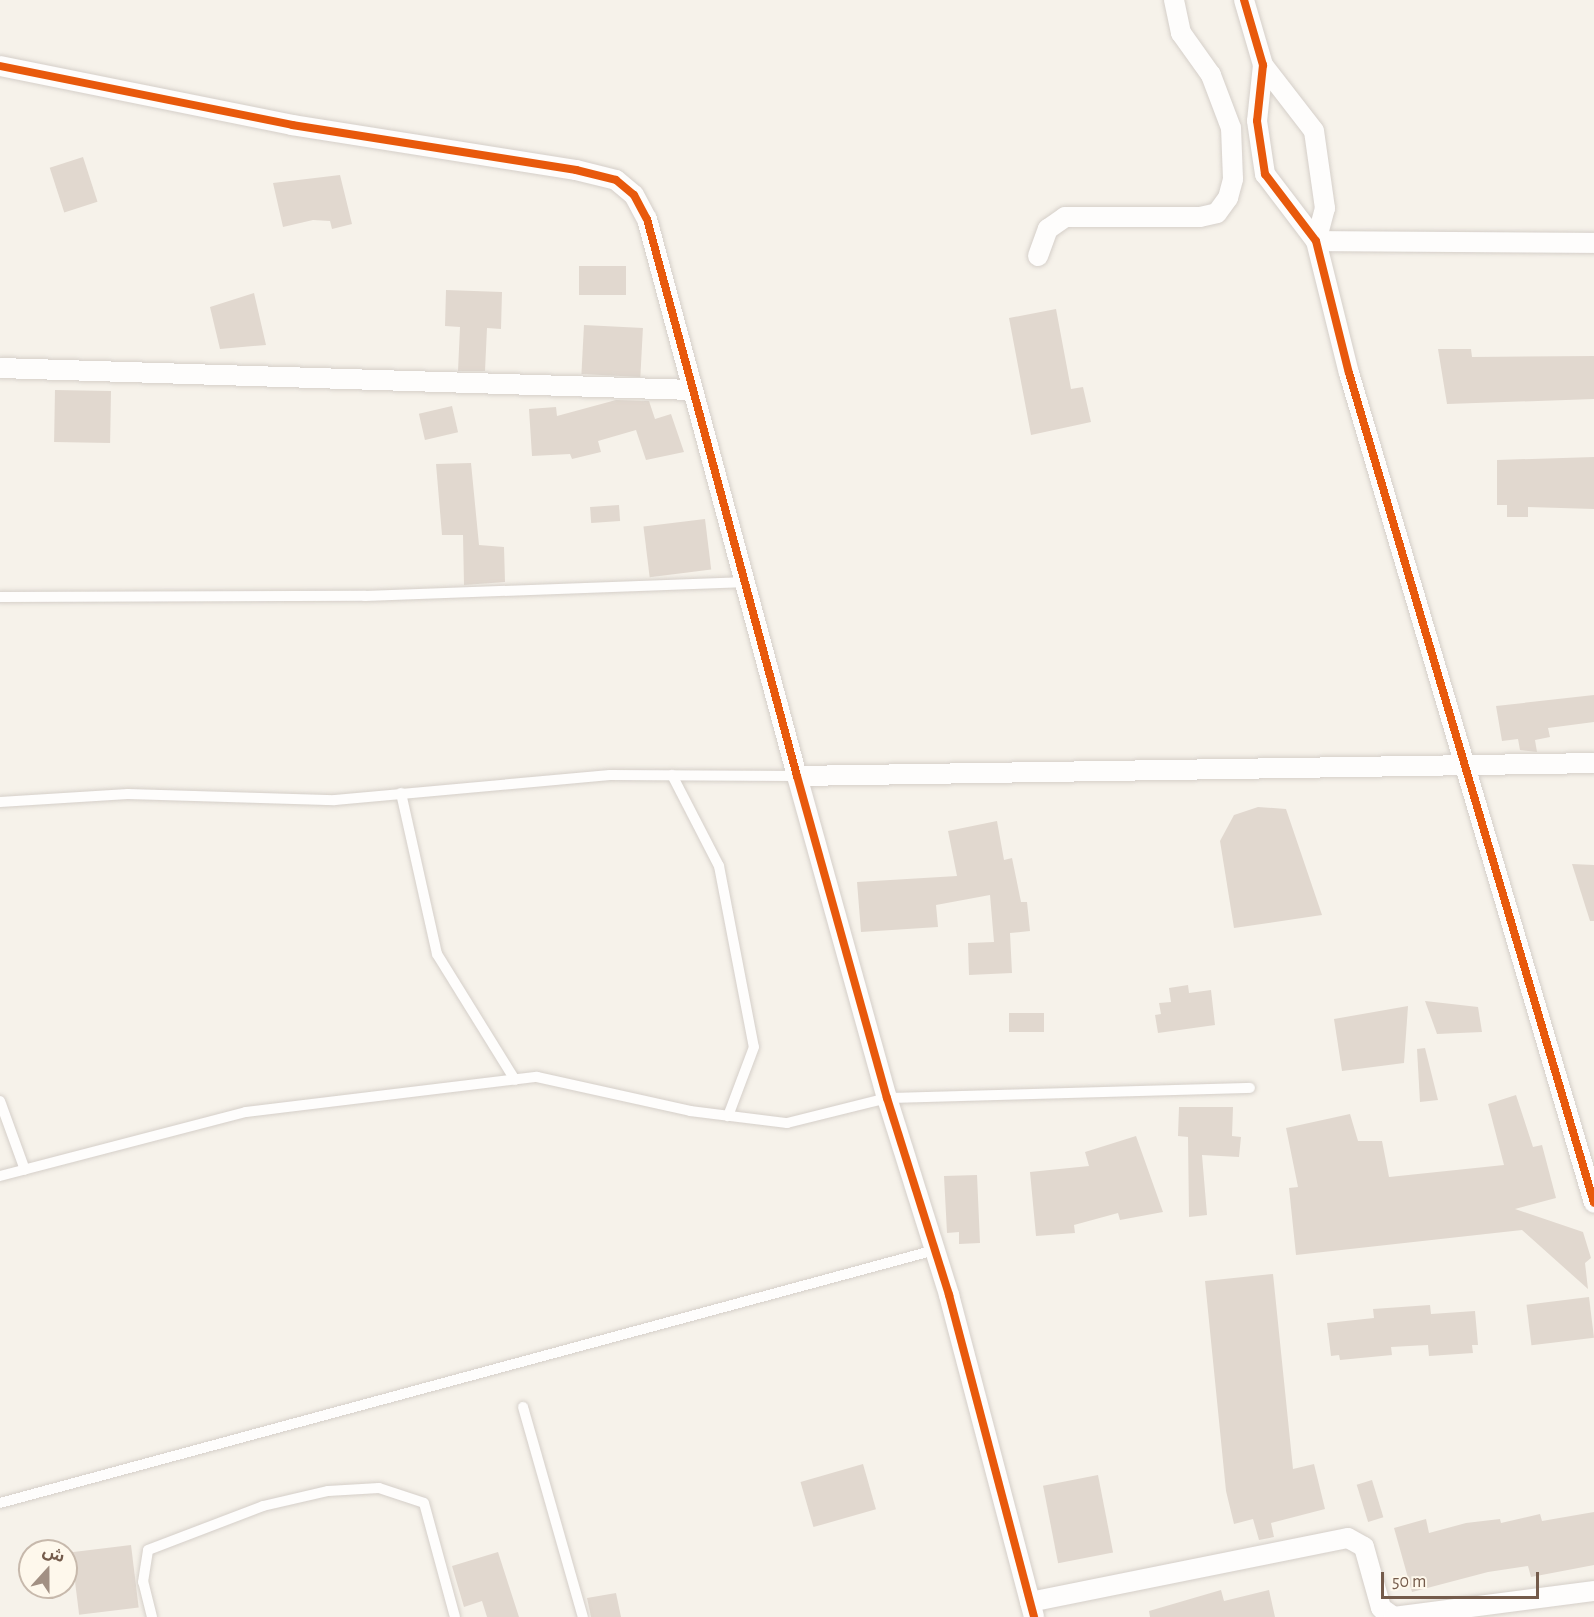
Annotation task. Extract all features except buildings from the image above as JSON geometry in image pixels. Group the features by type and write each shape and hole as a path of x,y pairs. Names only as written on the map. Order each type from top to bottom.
{"street":[{"path":"1038,256 1048,229 1065,217 1200,217 1217,213 1228,198 1233,179 1231,128 1211,75 1180,33 1174,0"},
{"path":"1244,0 1263,64 1314,131 1325,208 1316,241"},
{"path":"1263,64 1257,121 1264,174 1316,241 1465,764 1594,1203"},
{"path":"0,66 292,125 616,180 630,190 647,219 748,582 797,776 887,1098 935,1250 1032,1609 1348,1538 1364,1547 1381,1608 1394,1617 1594,1591"},
{"path":"1316,241 1594,243"},
{"path":"0,368 693,390"},
{"path":"797,776 1594,763"}],"lane":[{"path":"0,597 365,596 748,582"},
{"path":"0,802 128,794 335,800 610,775 797,776"},
{"path":"672,775 719,866 754,1047 728,1116"},
{"path":"401,794 437,954 515,1080"},
{"path":"0,1176 246,1112 537,1077 728,1116 787,1123 887,1098 1250,1088"},
{"path":"0,1101 25,1170"},
{"path":"0,1503 935,1250"},
{"path":"524,1407 584,1617"},
{"path":"152,1617 143,1582 148,1550 263,1506 328,1491 379,1488 424,1503 455,1617"}],"cycle path":[{"path":"1244,0 1263,65 1257,121 1265,174 1316,241 1349,373 1594,1203"},
{"path":"0,66 292,125 576,170 616,180 634,195 647,219 797,776 887,1098 949,1295 1034,1617"}]}
